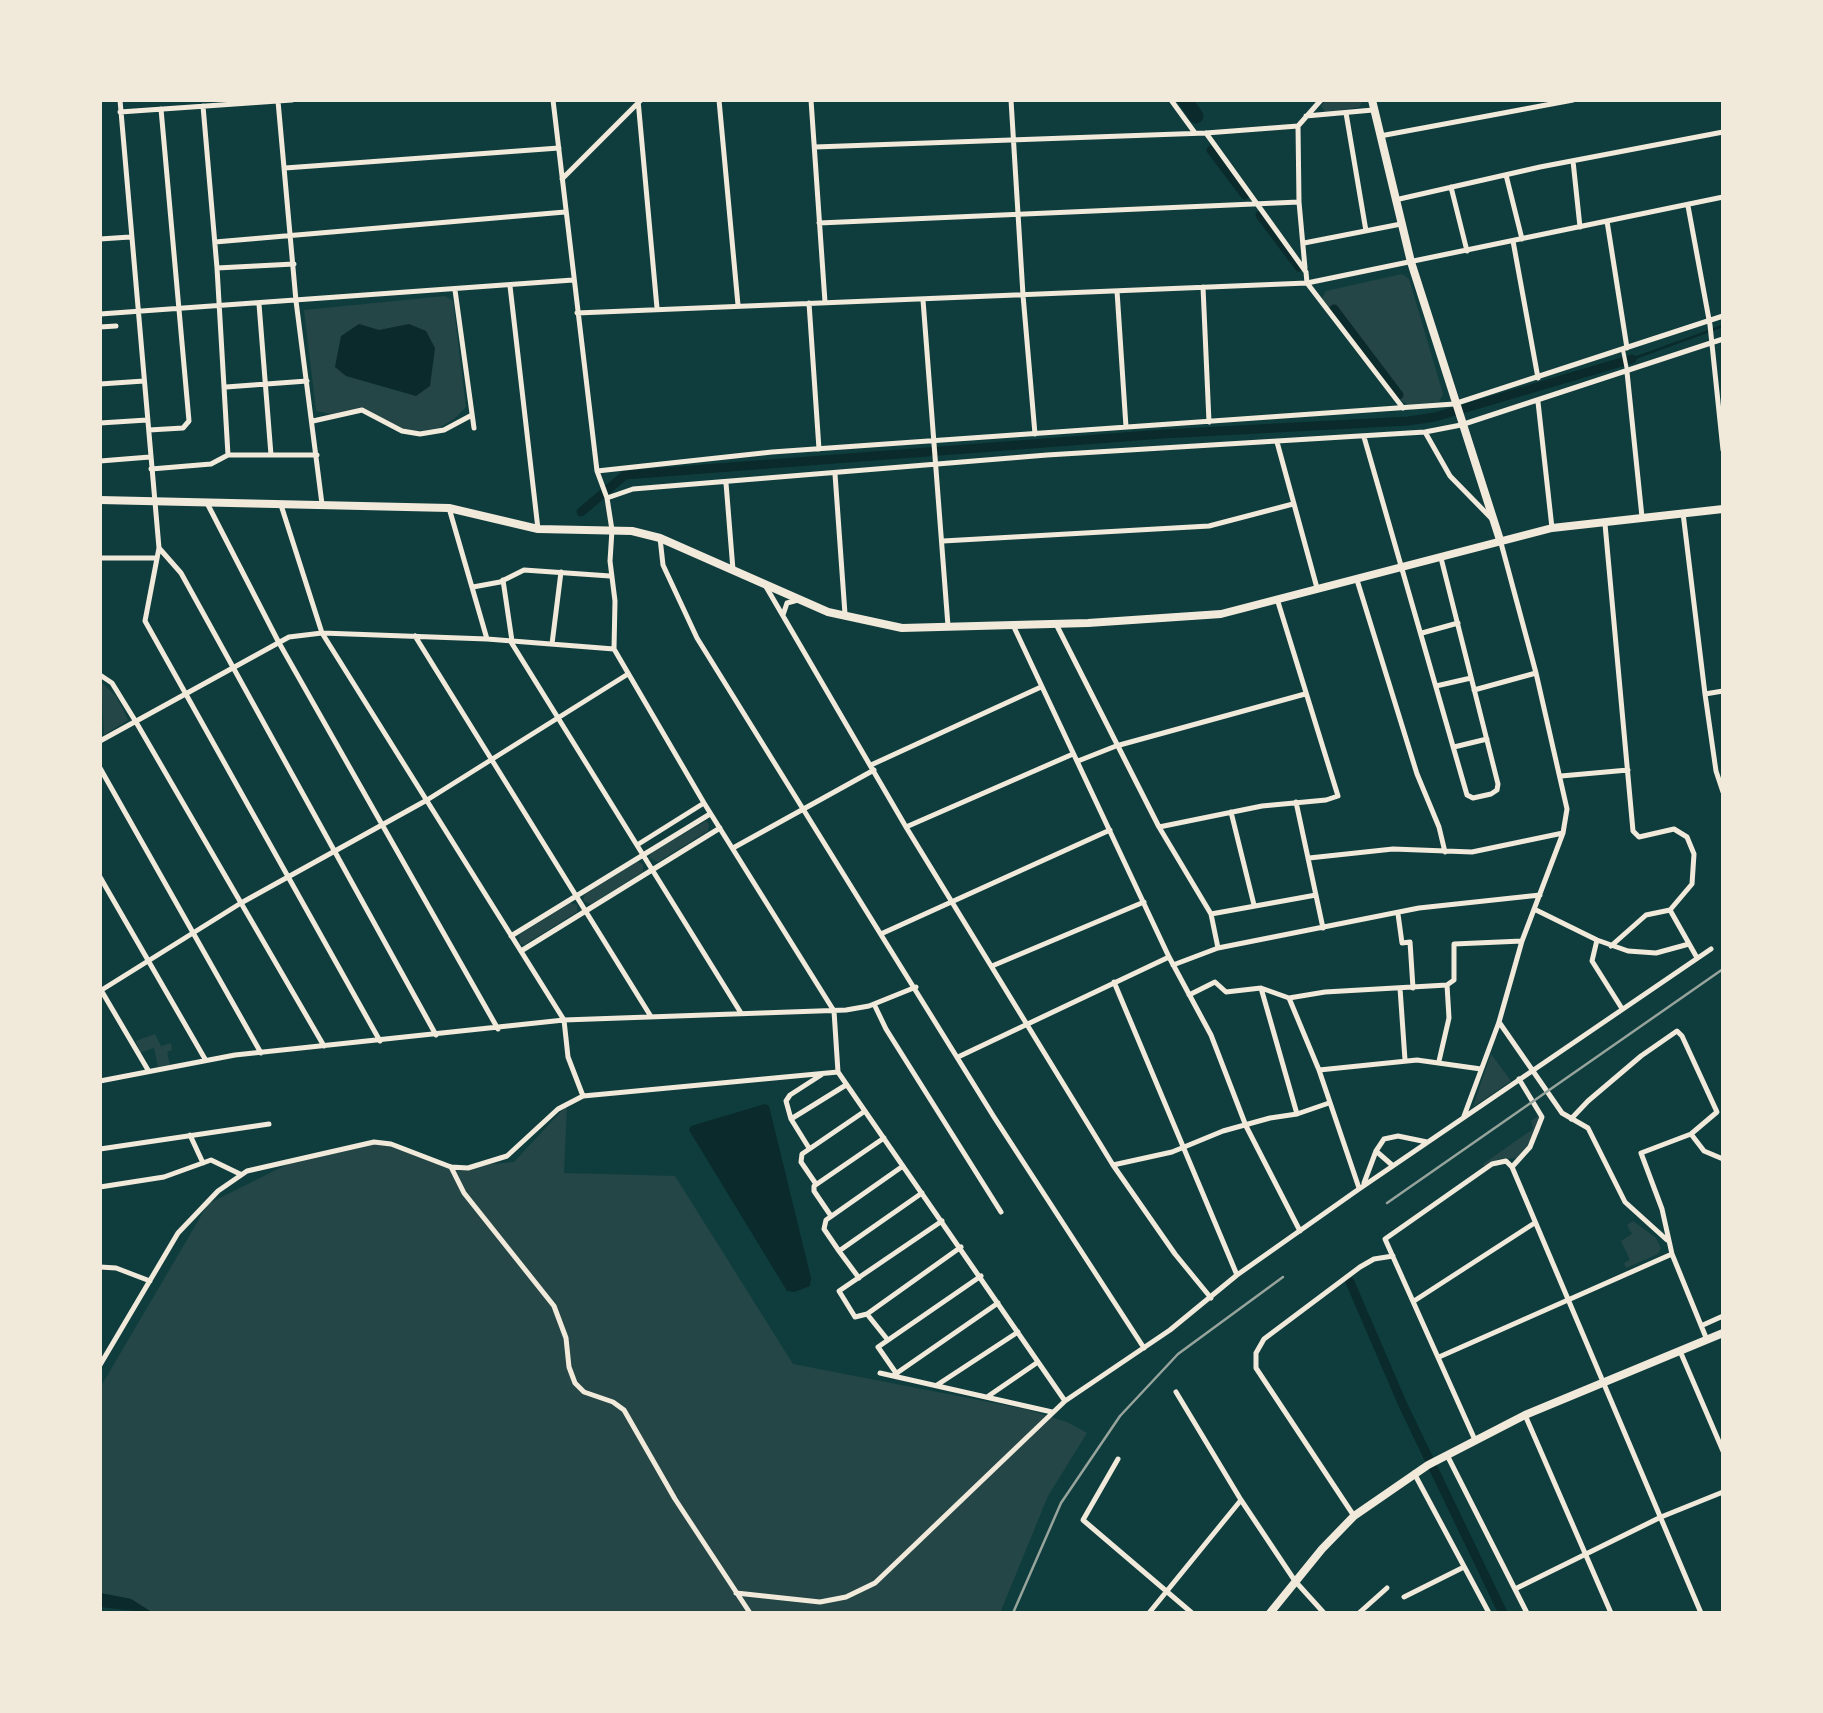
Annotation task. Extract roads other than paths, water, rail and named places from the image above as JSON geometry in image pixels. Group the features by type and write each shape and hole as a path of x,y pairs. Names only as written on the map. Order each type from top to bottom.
{"main road":[{"path":"1372,100 1411,262 1500,540"},
{"path":"100,500 449,508 538,528 612,530 660,538 798,600 846,617 902,628 1198,617 1278,602 1552,528 1723,509"},
{"path":"1270,1613 1354,1516 1432,1462 1525,1415 1723,1333"}],"street":[{"path":"120,100 159,548 144,613 184,695 380,1041"},
{"path":"120,112 292,100"},
{"path":"553,100 597,471 612,530 614,649 710,814 834,1011 838,1072 1065,1401"},
{"path":"719,100 738,305"},
{"path":"812,100 825,302"},
{"path":"1011,100 1036,434"},
{"path":"1171,100 1196,132"},
{"path":"1321,100 1298,126 1299,202 1308,283 1404,408"},
{"path":"1380,136 1573,100"},
{"path":"278,101 296,301 322,504"},
{"path":"562,179 639,101"},
{"path":"639,101 657,308"},
{"path":"202,106 226,387 228,455"},
{"path":"148,430 183,428 188,424 161,110"},
{"path":"1306,116 1374,110"},
{"path":"1346,113 1366,231"},
{"path":"815,147 1298,126"},
{"path":"1395,200 1723,132"},
{"path":"1206,133 1306,272"},
{"path":"286,168 558,148"},
{"path":"1573,161 1580,227"},
{"path":"1506,175 1522,240"},
{"path":"1451,186 1468,251"},
{"path":"578,313 1308,283 1723,197"},
{"path":"819,223 1299,202"},
{"path":"1688,205 1710,322 1723,450"},
{"path":"214,242 565,212"},
{"path":"1608,221 1642,516"},
{"path":"1304,243 1401,224"},
{"path":"100,239 130,237"},
{"path":"1512,242 1538,378"},
{"path":"217,268 294,264"},
{"path":"100,314 573,280"},
{"path":"510,286 538,528"},
{"path":"1202,287 1209,422"},
{"path":"455,290 474,428"},
{"path":"1117,291 1126,427"},
{"path":"922,300 948,628"},
{"path":"809,303 819,449"},
{"path":"259,304 271,455"},
{"path":"597,471 819,449 1454,405 1723,316"},
{"path":"100,327 116,326"},
{"path":"606,496 633,490 1047,455 1425,432 1538,401 1626,368 1723,339"},
{"path":"226,387 307,381"},
{"path":"100,384 144,382"},
{"path":"1538,401 1552,528"},
{"path":"312,421 360,410 402,431 420,434 437,432 472,415"},
{"path":"100,422 147,420"},
{"path":"1425,432 1450,476 1492,519"},
{"path":"1364,437 1467,795 1472,798 1491,794 1498,788 1441,555"},
{"path":"1277,442 1318,591"},
{"path":"151,469 211,464 228,455 317,456"},
{"path":"100,461 150,457"},
{"path":"836,474 846,617"},
{"path":"726,482 733,570"},
{"path":"208,503 278,641 498,1028"},
{"path":"943,541 1192,527 1232,521 1293,504"},
{"path":"280,505 322,632 564,1020 568,1057 583,1096"},
{"path":"449,508 487,639"},
{"path":"1683,513 1704,694 1723,792"},
{"path":"1605,521 1635,835 1678,830 1687,837 1694,854 1692,884 1670,910 1646,915 1612,946"},
{"path":"660,538 663,565 697,638 1144,1348"},
{"path":"1463,1118 1500,1022 1522,941 1563,834 1567,809 1500,540"},
{"path":"159,548 181,573 437,1036"},
{"path":"100,558 157,558"},
{"path":"473,587 524,570 611,576"},
{"path":"552,644 561,572"},
{"path":"503,580 511,641 741,1013"},
{"path":"1357,580 1445,852"},
{"path":"764,583 906,827 1113,1164 1175,1254 1212,1298"},
{"path":"783,618 786,603 798,600"},
{"path":"1159,827 1338,796 1278,602"},
{"path":"1422,632 1458,623"},
{"path":"1056,624 1159,827 1211,914 1218,948"},
{"path":"1013,625 1210,1036 1246,1126 1300,1231"},
{"path":"100,741 278,641 322,632 614,649"},
{"path":"415,636 650,1016"},
{"path":"1474,690 1536,673"},
{"path":"148,1070 100,989 288,876 427,800 628,674"},
{"path":"100,675 115,686 324,1046"},
{"path":"1436,686 1471,678"},
{"path":"732,848 873,768 1041,686"},
{"path":"1704,694 1723,692"},
{"path":"906,827 1076,757 1306,694"},
{"path":"1454,747 1487,739"},
{"path":"100,768 261,1053"},
{"path":"1561,776 1628,770"},
{"path":"1296,802 1323,928"},
{"path":"636,845 704,803"},
{"path":"1231,812 1254,905"},
{"path":"511,936 710,814"},
{"path":"521,952 720,828"},
{"path":"883,933 1110,830"},
{"path":"1308,858 1394,848 1472,852 1563,834"},
{"path":"100,878 205,1059"},
{"path":"1211,914 1316,895"},
{"path":"1173,965 1218,948 1397,913 1540,895"},
{"path":"992,966 1144,902"},
{"path":"1534,908 1612,946 1656,953 1690,944"},
{"path":"1670,910 1696,956"},
{"path":"1397,913 1402,942 1410,942 1414,988"},
{"path":"1596,940 1592,961 1622,1007"},
{"path":"1189,995 1216,982 1226,992 1261,988 1289,998 1325,992 1448,985 1454,980 1452,945 1522,941"},
{"path":"736,1594 820,1602 846,1597 875,1584 1065,1401 1144,1348 1361,1187 1711,949"},
{"path":"958,1057 1169,956"},
{"path":"1114,982 1238,1275"},
{"path":"1439,1060 1448,1018 1448,985"},
{"path":"100,1081 205,1059 564,1020 834,1011 874,1004 916,987"},
{"path":"1261,988 1297,1114"},
{"path":"1400,988 1405,1060"},
{"path":"1289,998 1361,1187"},
{"path":"874,1004 1001,1212"},
{"path":"1500,1022 1556,1104 1571,1120 1584,1124 1591,1132 1625,1202 1667,1240"},
{"path":"1571,1120 1613,1078 1677,1031 1716,1108 1715,1114 1692,1134 1643,1151 1642,1158 1662,1209 1667,1240 1707,1340"},
{"path":"1319,1070 1405,1060 1439,1060 1481,1069"},
{"path":"100,1366 178,1233 240,1174 365,1143 391,1144 452,1166 476,1166 506,1156 558,1109 583,1096 838,1072"},
{"path":"809,1148 791,1119 788,1098 822,1074"},
{"path":"1512,1167 1530,1147 1542,1116 1519,1079"},
{"path":"791,1119 846,1085"},
{"path":"1113,1164 1183,1148 1198,1139 1329,1103"},
{"path":"831,1216 800,1160 809,1148 865,1111"},
{"path":"100,1149 269,1124"},
{"path":"1692,1134 1704,1151 1723,1160"},
{"path":"190,1135 203,1163"},
{"path":"1361,1187 1381,1142 1392,1136 1427,1142"},
{"path":"815,1185 884,1138"},
{"path":"1376,1151 1393,1166"},
{"path":"100,1187 164,1178 216,1161 240,1174"},
{"path":"1475,1440 1385,1239 1492,1164 1506,1161 1569,1299 1701,1613"},
{"path":"452,1166 464,1193 554,1306 561,1320 575,1383 584,1392 624,1410 675,1499 750,1613"},
{"path":"858,1278 824,1227 831,1216 903,1166"},
{"path":"840,1251 922,1193"},
{"path":"942,1221 839,1291 839,1295 855,1317 867,1314 960,1248"},
{"path":"1414,1302 1534,1223"},
{"path":"1439,1358 1672,1254"},
{"path":"1354,1516 1256,1368 1256,1353 1270,1334 1368,1261 1393,1256"},
{"path":"100,1267 116,1268 150,1281"},
{"path":"894,1374 878,1346 980,1276"},
{"path":"894,1374 998,1302"},
{"path":"867,1314 887,1339"},
{"path":"1702,1325 1723,1316"},
{"path":"936,1385 1018,1332"},
{"path":"1680,1351 1723,1451"},
{"path":"987,1397 1038,1362"},
{"path":"880,1373 1052,1412"},
{"path":"1176,1392 1240,1500 1295,1580 1324,1613"},
{"path":"1525,1415 1611,1613"},
{"path":"1446,1454 1527,1613"},
{"path":"1118,1459 1083,1520 1192,1613"},
{"path":"1414,1474 1485,1611"},
{"path":"1515,1588 1723,1492"},
{"path":"1149,1613 1240,1500"},
{"path":"1404,1597 1464,1567"},
{"path":"1359,1613 1387,1588"}],"waterway":[{"path":"1185,100 1196,116"},
{"path":"1211,150 1245,195"},
{"path":"1260,215 1299,267"},
{"path":"1334,309 1399,395"},
{"path":"1632,359 1723,326"},
{"path":"581,512 625,475 1163,434 1408,421 1435,417 1632,359"},
{"path":"1350,1282 1403,1405 1503,1613"}],"railway":[{"path":"1387,1203 1723,969"},
{"path":"1013,1613 1061,1503 1120,1416 1178,1354 1283,1277"}]}
